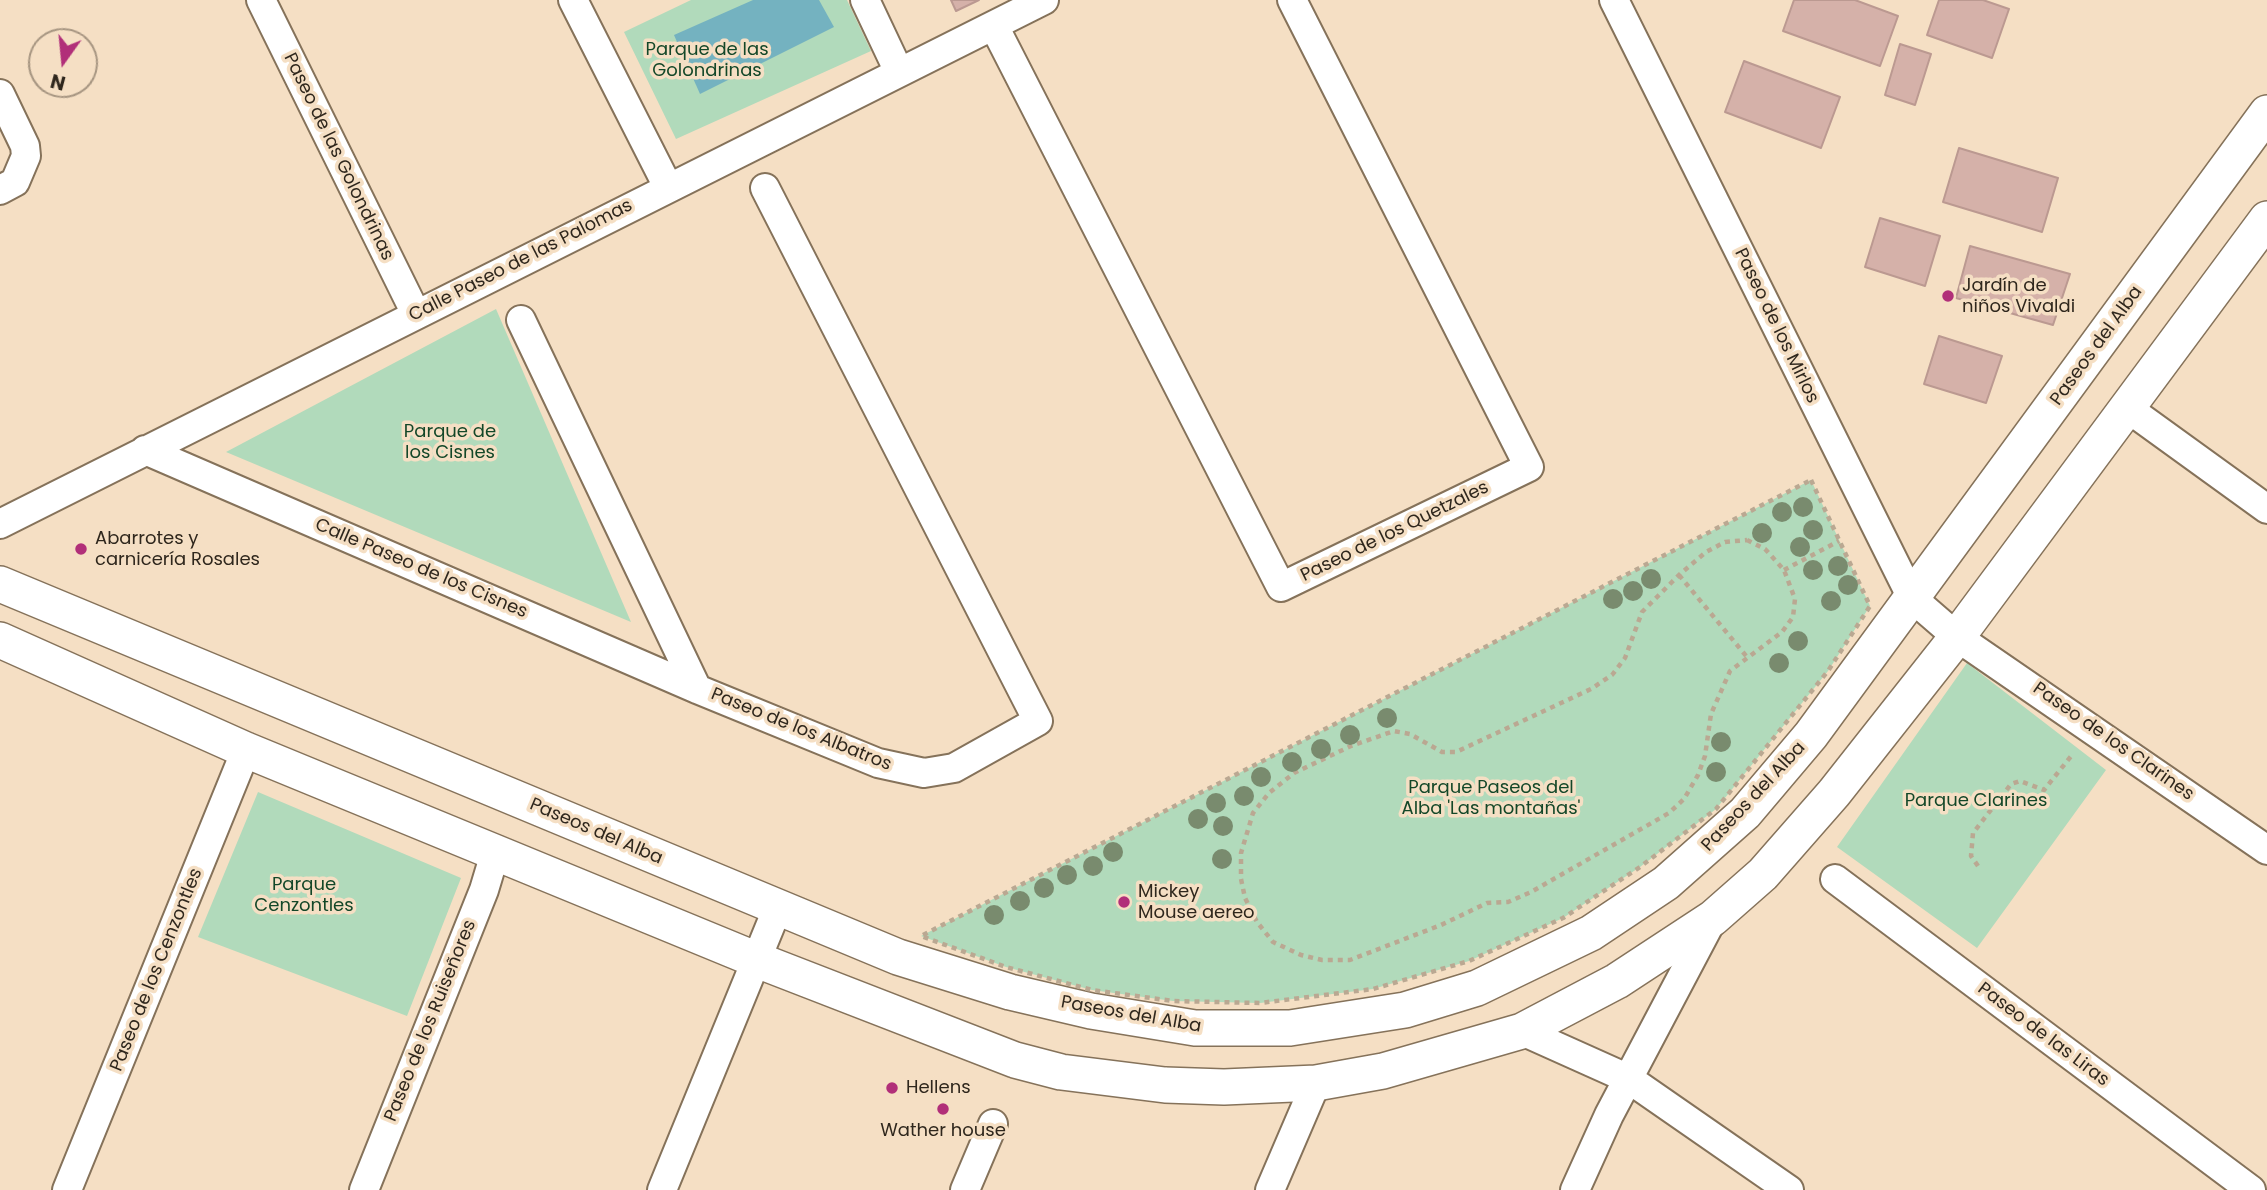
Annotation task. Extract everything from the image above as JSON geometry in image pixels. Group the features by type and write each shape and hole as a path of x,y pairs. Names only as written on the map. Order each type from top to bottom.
{"street":[{"name":"Paseo de las Golondrinas","path":"261,0 416,314"},
{"path":"573,0 668,187"},
{"path":"864,0 899,72"},
{"name":"Calle Paseo de las Palomas","path":"0,524 1044,0"},
{"name":"Paseo de los Quetzales","path":"994,26 1281,587 1529,467 1292,0"},
{"name":"Paseo de los Mirlos","path":"1614,0 1912,598 1956,637"},
{"path":"0,94 25,146 26,156 15,182 0,190"},
{"name":"Paseos del Alba","path":"0,584 898,957 985,984 1148,1022 1195,1028 1248,1030 1341,1022 1405,1010 1477,988 1591,933 1694,861 1775,780 1912,598 2267,113"},
{"name":"Paseo de los Albatros","path":"521,320 697,689 878,763 924,773 954,768 1038,721 765,188"},
{"path":"0,640 246,750 496,850 757,960 932,1030 1061,1072 1165,1085 1224,1087 1316,1083 1383,1071 1522,1031 1618,981 1713,918 1763,874 1790,845 1956,637 2267,219"},
{"path":"2126,407 2267,509"},
{"name":"Calle Paseo de los Cisnes","path":"145,450 697,689"},
{"name":"Paseo de los Clarines","path":"1956,637 2267,850"},
{"name":"Paseo de los Cenzontles","path":"67,1190 246,750"},
{"name":"Paseo de los Ruiseñores","path":"364,1190 484,890 496,850"},
{"name":"Paseo de las Liras","path":"1835,879 2251,1190"},
{"path":"662,1190 778,907"},
{"path":"1575,1190 1609,1115 1713,918"},
{"path":"1522,1031 1629,1079 1789,1190"},
{"path":"1270,1190 1316,1083"},
{"path":"965,1190 993,1124"}],"path":[{"path":"1811,480 1839,541 1870,606 1828,671 1716,809 1640,867 1563,919 1469,961 1373,989 1261,1003 1172,1001 1093,990 1006,967 921,936 1811,480"},
{"path":"1747,540 1765,548 1784,570 1795,599 1793,617 1782,632 1730,671 1711,714 1705,756 1684,799 1669,813 1531,892 1508,902 1486,903 1441,925 1350,960 1322,960 1301,955 1273,942 1257,922 1245,898 1241,879 1241,853 1253,813 1269,793 1294,773 1351,746 1394,731 1410,734 1442,752 1456,752 1591,689 1612,675 1625,658 1642,612 1706,552 1725,542 1747,540"},
{"path":"1784,570 1839,541"},
{"path":"1679,575 1747,657"},
{"path":"1978,866 1971,856 1973,833 2011,784 2020,782 2044,790 2075,751"}],"green space":[{"name":"Parque de las Golondrinas","path":"691,0 847,0 871,51 676,139 624,32"},
{"name":"Parque de los Cisnes","path":"496,309 631,622 226,452"},
{"name":"Parque Paseos del Alba 'Las montañas'","path":"1811,480 1870,606 1828,671 1716,809 1640,867 1563,918 1469,961 1373,989 1260,1003 1173,1001 1092,990 1006,967 921,936"},
{"name":"Parque Clarines","path":"1967,663 2106,770 1977,948 1837,847"},
{"name":"Parque Cenzontles","path":"258,792 461,878 407,1016 198,937"}],"water":[{"path":"753,0 819,0 834,27 700,94 674,35"}],"building":[{"path":"951,0 979,0 956,11"},
{"path":"1794,0 1855,0 1898,16 1880,66 1783,31"},
{"path":"1939,0 1983,0 2009,9 1992,58 1927,35"},
{"path":"1900,44 1931,54 1915,105 1885,95"},
{"path":"1744,61 1840,97 1821,148 1725,112"},
{"path":"1959,148 2058,178 2042,232 1943,202"},
{"path":"1880,218 1940,236 1925,286 1865,267"},
{"path":"1970,246 2070,274 2053,325 1956,298"},
{"path":"1939,336 2002,356 1986,403 1924,384"}],"place":[{"name":"Jardín de niños Vivaldi","path":"1948,296"},
{"name":"Abarrotes y carnicería Rosales","path":"81,549"},
{"name":"Mickey Mouse aereo","path":"1124,902"},
{"name":"Hellens","path":"892,1088"},
{"name":"Wather house","path":"943,1109"}]}
